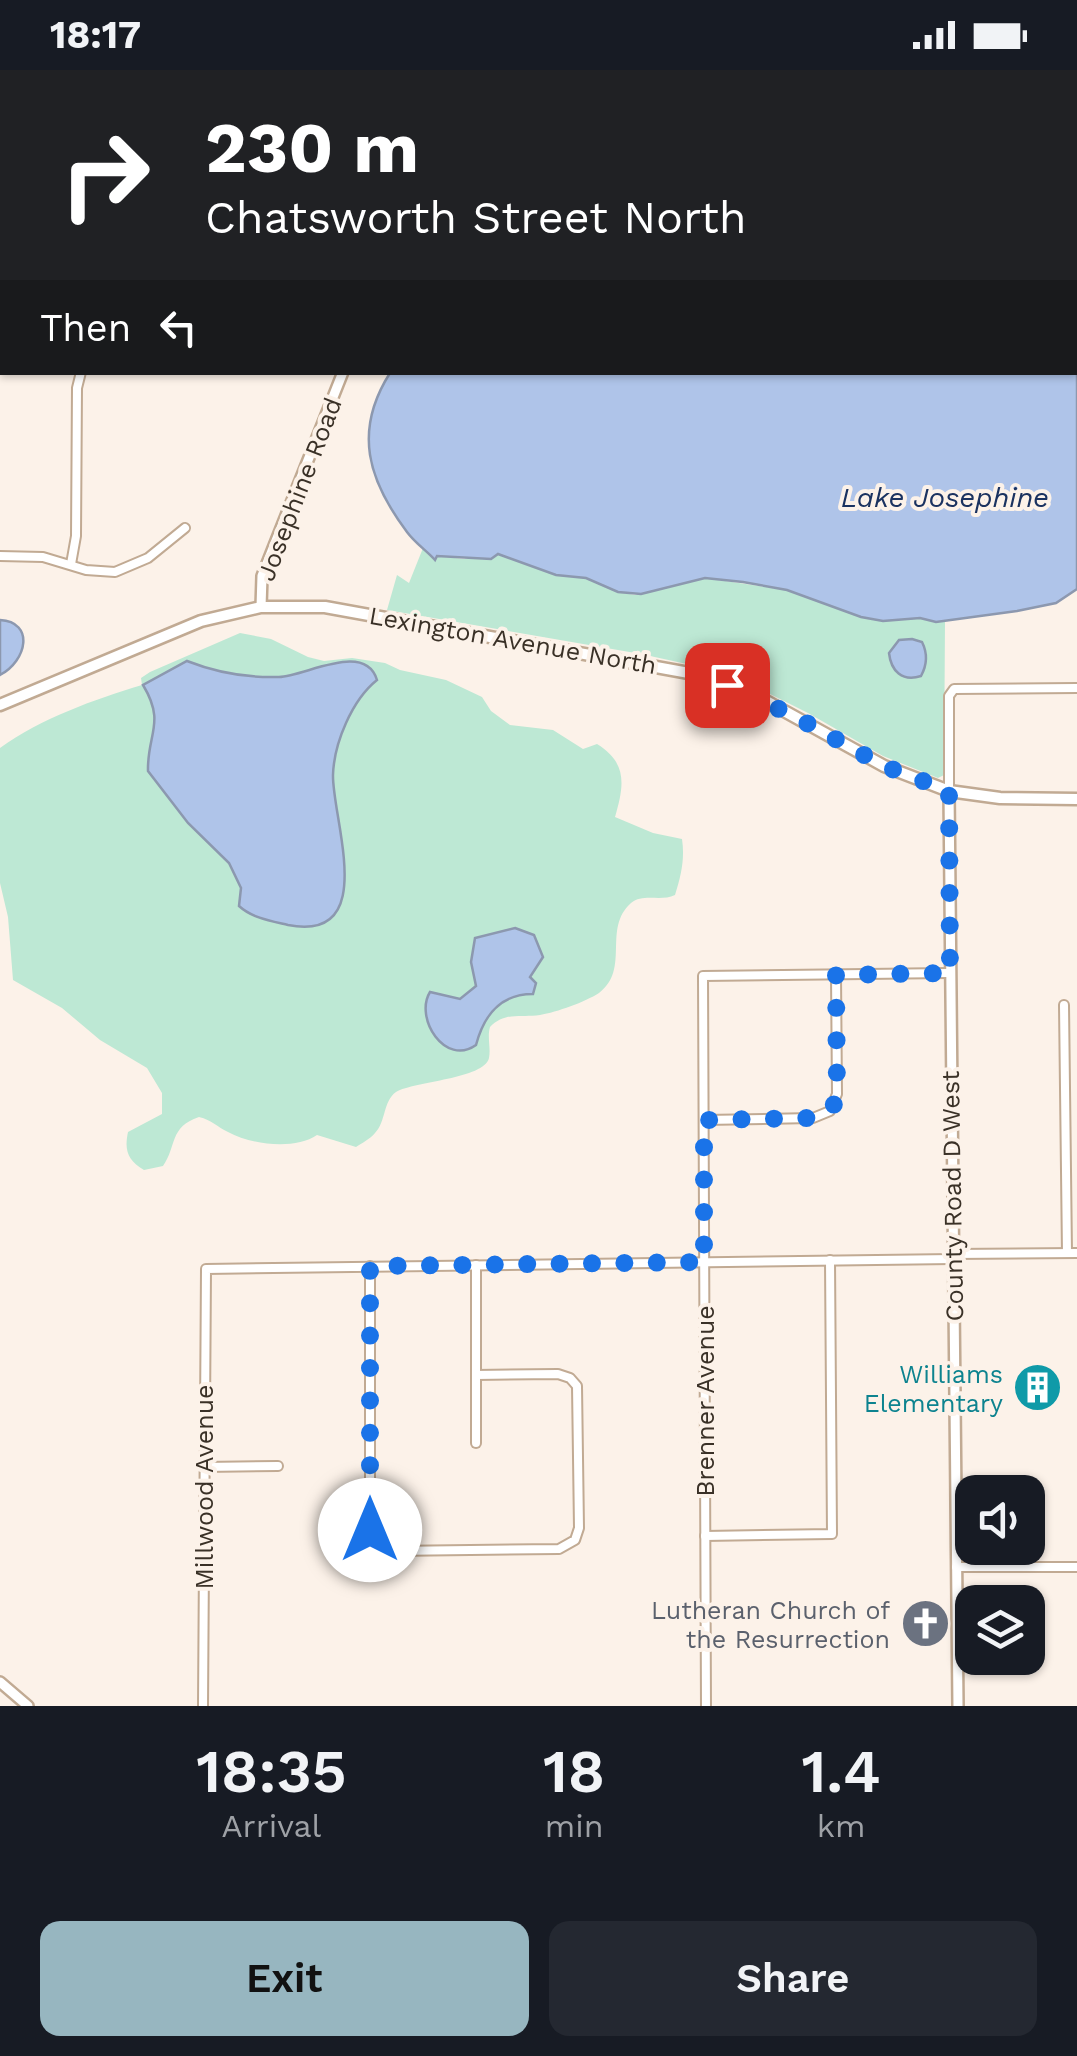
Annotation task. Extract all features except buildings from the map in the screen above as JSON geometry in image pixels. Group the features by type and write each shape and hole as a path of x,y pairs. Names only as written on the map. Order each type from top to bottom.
{"main road":[{"name":"Lexington Avenue North","path":"0,704 181,628 260,608 334,608 689,673 766,701 884,766 949,791 1000,798 1077,799"}],"street":[{"path":"70,564 76,536 80,375"},
{"name":"Josephine Road","path":"260,608 262,576 343,375"},
{"path":"0,556 30,556 103,573 126,569 148,558 184,528"},
{"name":"County Road D West","path":"958,1706 949,696 954,689 1077,688"},
{"path":"704,1120 813,1118 830,1111 837,1094 836,975 950,973"},
{"name":"Brenner Avenue","path":"706,1706 703,976 836,975"},
{"path":"476,1375 558,1374 570,1378 577,1386 579,1528 575,1540 561,1548 391,1551 379,1547 370,1530 370,1266 1072,1253 1064,1006"},
{"path":"1064,1026 1077,1025"},
{"path":"706,1536 832,1534 830,1260"},
{"path":"476,1265 476,1443"},
{"name":"Millwood Avenue","path":"203,1706 206,1269 370,1266"},
{"path":"204,1466 278,1466"},
{"path":"956,1567 1077,1567"},
{"path":"0,1682 28,1706"}],"green space":[{"path":"423,548 437,556 464,559 498,554 555,575 586,578 635,595 705,578 787,590 883,621 945,621 944,775 938,778 883,756 728,673 387,610 397,575 409,583"},
{"path":"240,633 271,639 324,661 352,658 385,663 446,680 482,697 491,711 510,725 553,730 583,749 597,744 619,767 621,785 615,817 653,833 682,839 682,867 675,895 636,900 623,913 613,972 599,993 554,1012 496,1022 490,1027 489,1058 484,1065 462,1075 396,1092 379,1128 356,1147 317,1135 297,1143 261,1143 199,1117 178,1132 163,1166 144,1170 131,1159 127,1145 128,1132 162,1114 162,1093 147,1068 100,1040 62,1008 13,980 8,917 0,883 0,748 68,711 142,685 141,678 150,672"}],"water":[{"name":"Lake Josephine","path":"389,375 1077,375 1077,589 1056,603 1017,611 936,622 920,618 883,621 787,590 743,582 705,578 641,594 618,592 586,578 556,575 498,554 491,559 437,556 435,560 410,536 375,474 369,435 379,394"},
{"path":"0,620 19,627 23,643 16,661 0,675"},
{"path":"899,640 922,642 926,659 921,676 908,677 895,670 889,653"},
{"path":"187,661 232,674 267,677 360,663 377,680 352,710 337,749 333,775 345,873 342,897 334,915 316,926 268,920 239,906 241,888 229,863 188,823 148,771 154,719 143,685"},
{"path":"515,928 534,935 543,957 530,977 536,983 533,994 511,998 495,1008 476,1045 453,1050 444,1045 429,1026 426,1003 430,992 460,999 476,986 471,962 475,938"}],"place":[{"name":"Williams Elementary","path":"1038,1388"},
{"name":"Lutheran Church of the Resurrection","path":"925,1624"}],"route":[{"path":"370,1530 370,1266 704,1262 704,1120 824,1115 834,1106 837,1094 836,975 950,973 949,791 884,766 766,701 727,685"}]}
